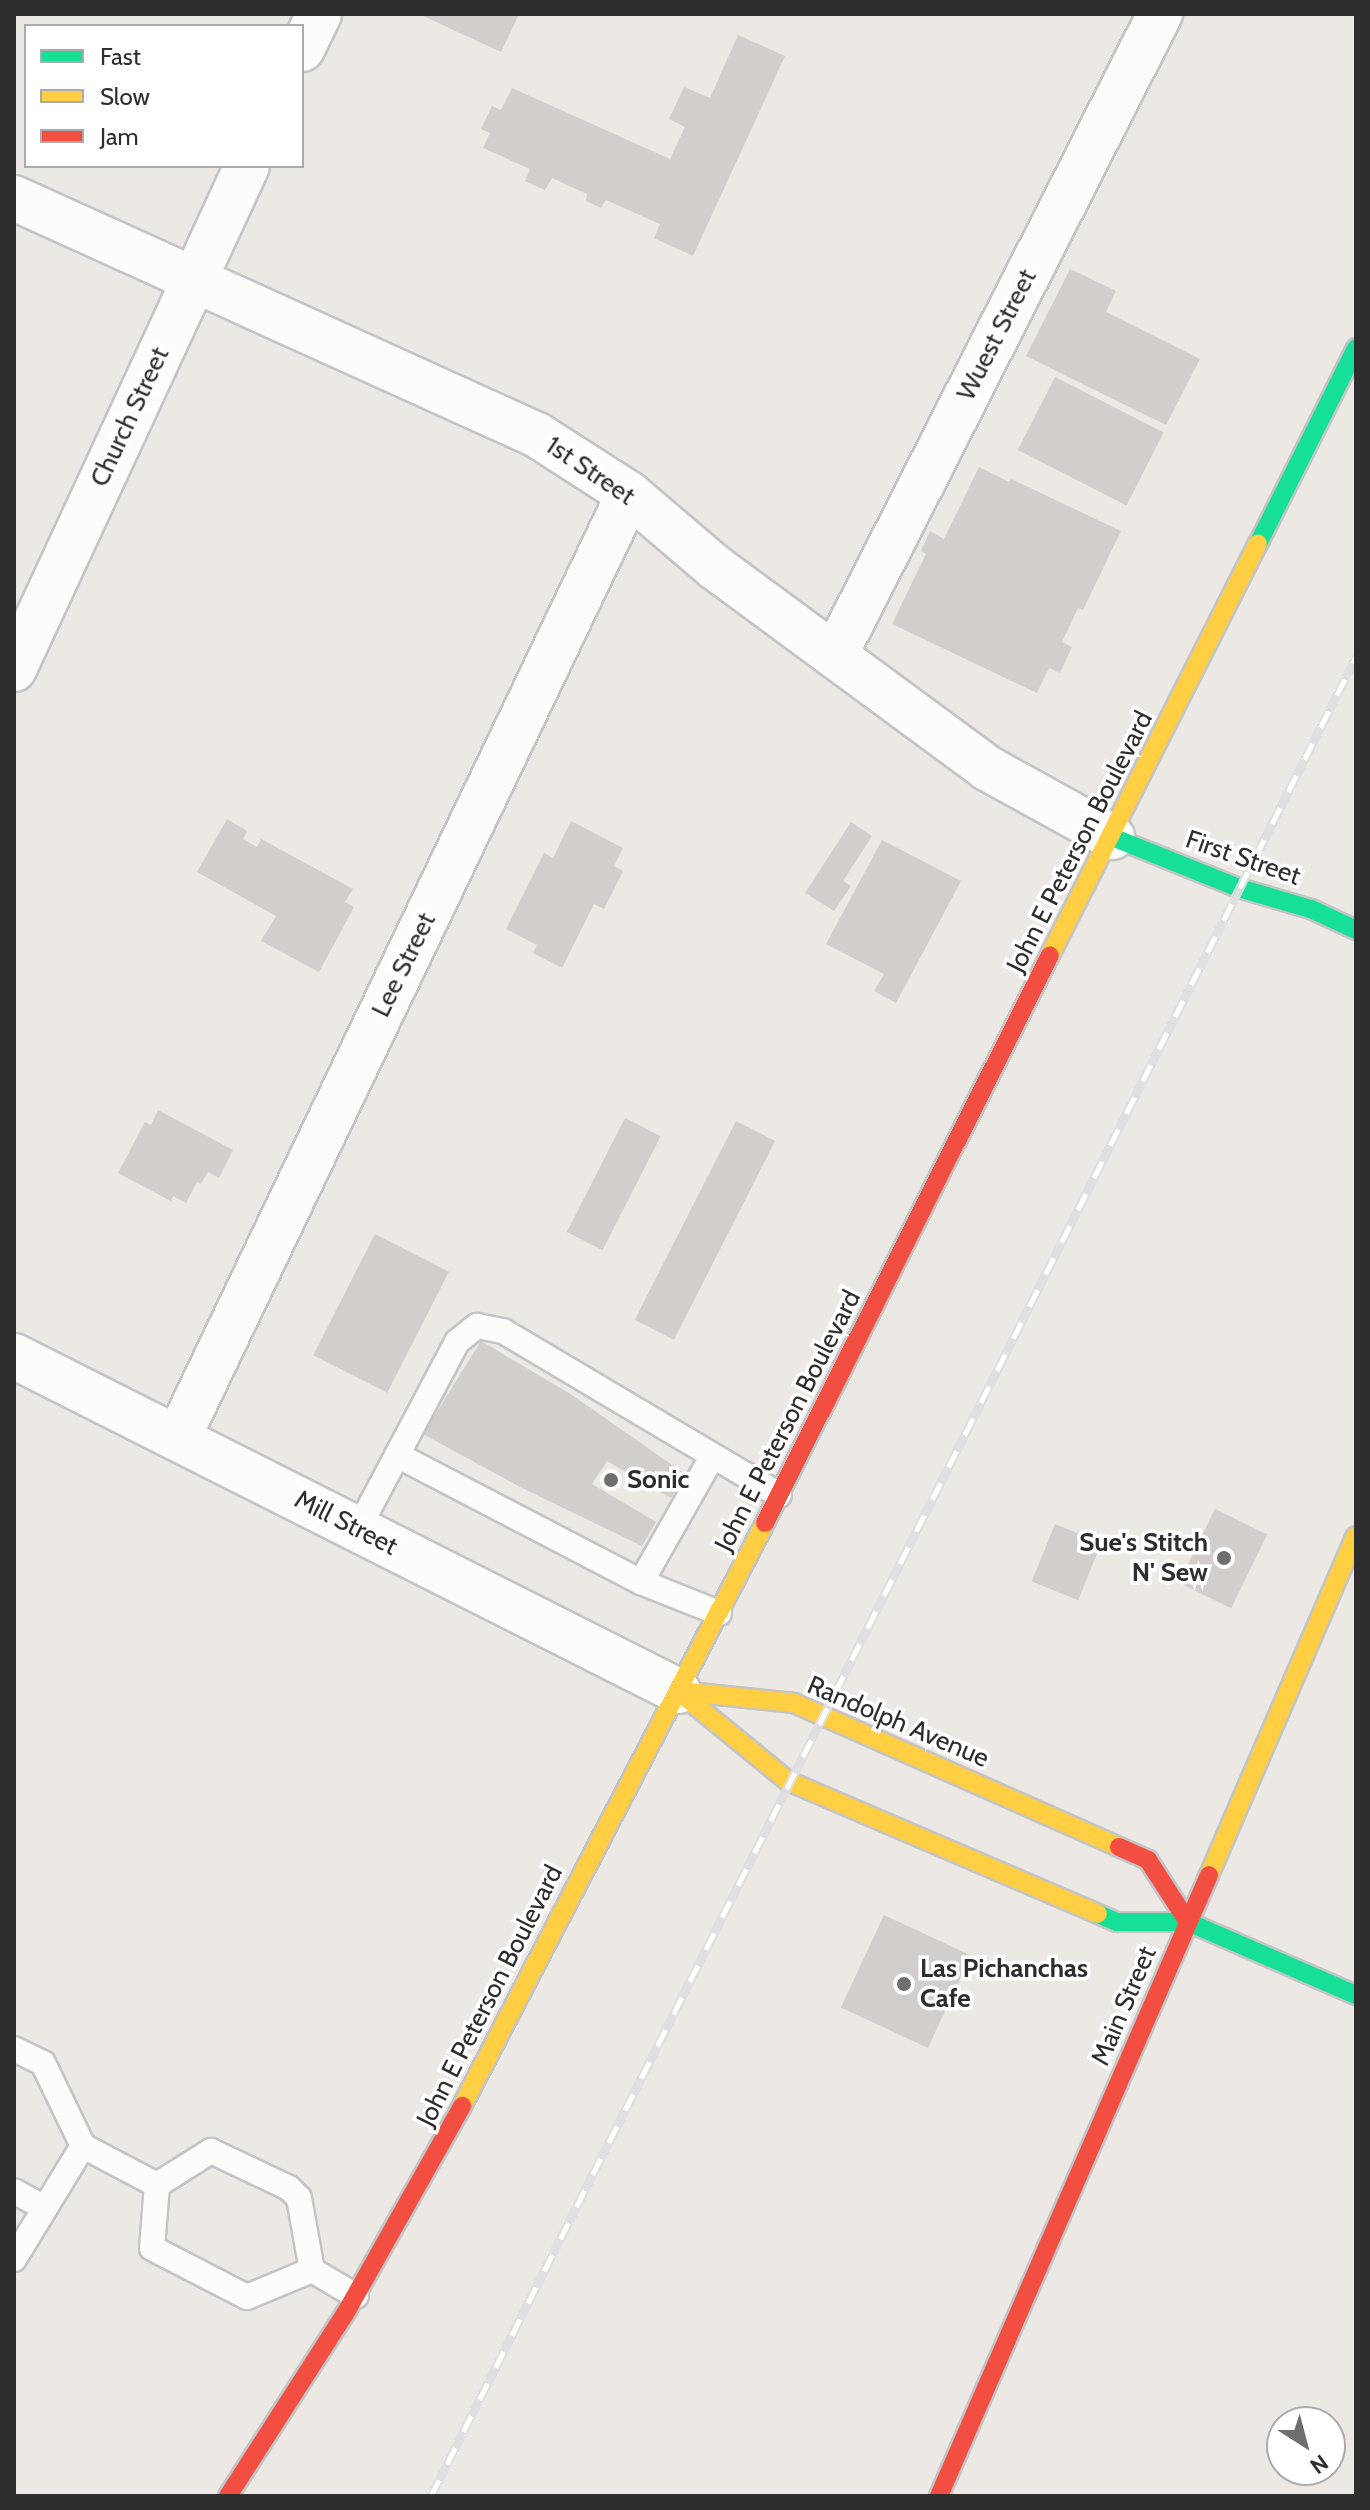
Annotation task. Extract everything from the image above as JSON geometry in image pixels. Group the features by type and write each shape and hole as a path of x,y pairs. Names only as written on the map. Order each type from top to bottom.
{"main road":[{"name":"John E Peterson Boulevard","path":"228,2496 356,2296 425,2177 719,1613 1356,348"},
{"name":"First Street","path":"1112,837 1239,888 1311,909 1356,930"},
{"name":"Main Street","path":"939,2496 1356,1536"},
{"name":"Randolph Avenue","path":"678,1691 794,1703 1148,1860 1188,1922"},
{"path":"678,1691 788,1781 1117,1922 1188,1922 1356,1995"}],"street":[{"path":"304,45 319,14"},
{"name":"Wuest Street","path":"835,655 1160,14"},
{"name":"Church Street","path":"14,669 246,168"},
{"name":"1st Street","path":"14,198 193,282 537,435 629,494 716,568 987,768 1112,837"},
{"name":"Lee Street","path":"179,1436 629,494"},
{"name":"Mill Street","path":"14,1356 179,1436 678,1691"}],"lane":[{"path":"358,1529 457,1342 477,1326 503,1331 779,1495"},
{"path":"397,1455 641,1582 719,1613"},
{"path":"641,1582 712,1457"},
{"path":"14,2049 43,2063 83,2146 157,2185"},
{"path":"14,2259 83,2146"},
{"path":"157,2185 211,2151 289,2188 299,2198 312,2270 356,2296"},
{"path":"157,2185 152,2248 247,2297 312,2270"},
{"path":"14,2191 45,2208"}],"building":[{"path":"419,14 519,14 501,52"},
{"path":"738,35 785,56 693,256 654,238 660,224 606,200 601,208 586,201 587,194 552,178 545,190 525,181 530,169 483,148 490,133 481,129 492,106 501,110 512,88 670,159 685,127 669,119 684,87 710,98"},
{"path":"1070,269 1116,291 1106,312 1200,359 1166,425 1026,356"},
{"path":"1055,377 1164,432 1126,505 1018,450"},
{"path":"979,467 1121,531 1083,610 1078,608 1062,642 1072,647 1060,673 1049,668 1037,693 892,624 926,554 921,551 930,531 944,539"},
{"path":"227,819 247,831 243,839 257,847 261,839 353,889 345,902 354,907 319,972 261,941 276,916 197,872"},
{"path":"571,821 623,848 614,866 623,871 604,909 594,904 562,968 533,953 537,945 506,929 544,853 553,858"},
{"path":"851,822 872,836 843,881 851,886 834,911 805,893"},
{"path":"882,840 961,881 896,1003 874,991 884,974 826,944"},
{"path":"158,1110 233,1150 219,1178 208,1172 201,1184 197,1182 186,1203 173,1196 171,1201 118,1173 145,1122 151,1125"},
{"path":"625,1118 661,1136 603,1250 567,1232"},
{"path":"736,1121 775,1141 674,1340 635,1320"},
{"path":"375,1234 449,1272 387,1393 313,1355"},
{"path":"481,1341 572,1395 685,1474 671,1498 607,1461 592,1484 656,1522 642,1546 518,1486 423,1434"},
{"name":"Sue's Stitch N' Sew","path":"1215,1509 1267,1534 1231,1608 1179,1583"},
{"path":"1055,1524 1101,1543 1078,1600 1032,1581"},
{"path":"884,1915 971,1956 928,2048 841,2007"}],"railway":[{"path":"431,2496 1356,657"}],"traffic: fast":[{"path":"1258,544 1356,348"},
{"path":"1112,837 1239,888 1311,909 1356,930"},
{"path":"1098,1914 1117,1922 1188,1922 1356,1995"}],"traffic: slow":[{"path":"1050,955 1258,544"},
{"path":"462,2106 765,1523"},
{"path":"1209,1875 1356,1536"},
{"path":"678,1691 788,1781 1098,1914"},
{"path":"678,1691 794,1703 1119,1847"}],"traffic: jam":[{"path":"765,1523 1050,955"},
{"path":"1119,1847 1148,1860 1188,1922"},
{"path":"939,2496 1209,1875"},
{"path":"228,2496 345,2314 462,2106"}],"place":[{"name":"Sonic","path":"611,1480"},
{"name":"Sue's Stitch N' Sew","path":"1224,1558"},
{"name":"Las Pichanchas Cafe","path":"904,1984"}]}
